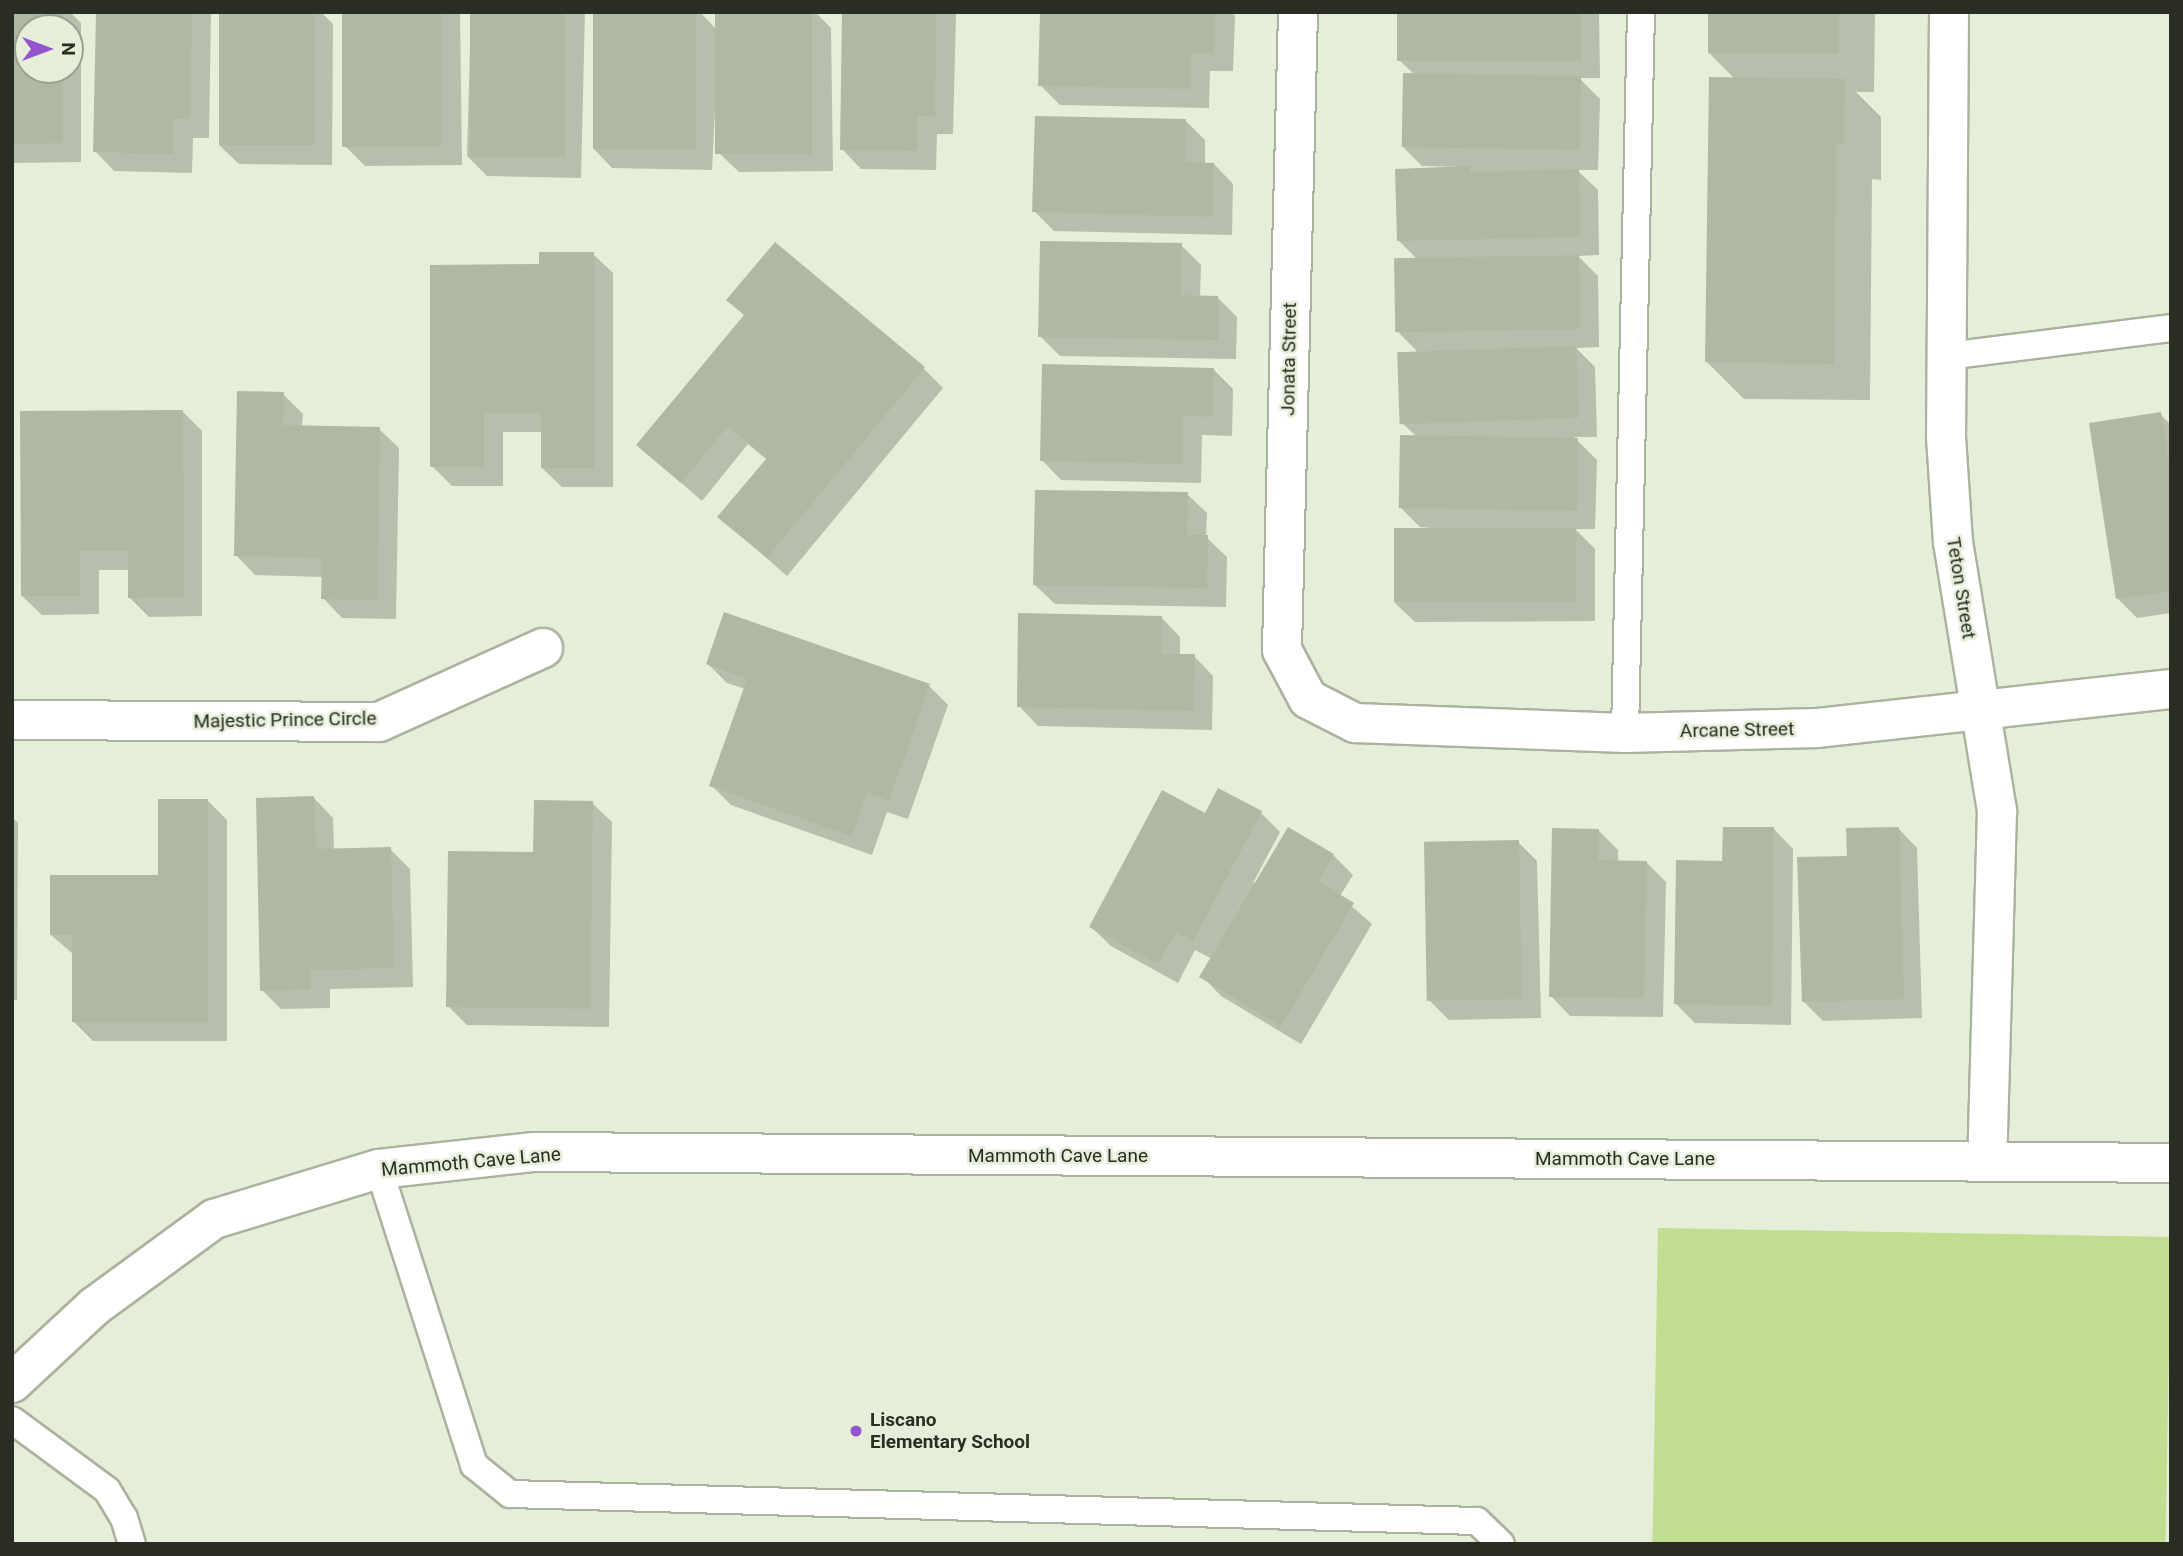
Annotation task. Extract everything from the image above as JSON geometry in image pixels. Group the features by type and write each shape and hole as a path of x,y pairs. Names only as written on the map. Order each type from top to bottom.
{"street":[{"name":"Jonata Street","path":"1298,12 1282,650 1308,699"},
{"name":"Teton Street","path":"1949,12 1947,356 1953,542 1997,811 1987,1161"},
{"name":"Majestic Prince Circle","path":"12,720 379,722 543,648"},
{"name":"Arcane Street","path":"1308,699 1355,723 1625,733 1817,728 2171,689"},
{"name":"Mammoth Cave Lane","path":"12,1383 95,1306 214,1219 379,1169 534,1153 2171,1163"}],"lane":[{"path":"1625,733 1641,12"},
{"path":"1947,356 2171,328"},
{"path":"379,1169 474,1465 510,1494 1478,1521 1501,1544"},
{"path":"12,1420 107,1490 124,1518 132,1544"}],"green space":[{"path":"1658,1228 2171,1237 2166,1544 1652,1544"}],"building":[{"path":"12,12 62,12 14,14 14,84 62,84 63,143 12,144"},
{"path":"96,12 192,12 190,119 174,119 173,154 93,152"},
{"path":"219,12 314,12 314,145 219,145"},
{"path":"342,12 441,12 441,147 342,147"},
{"path":"470,12 565,12 565,157 470,157"},
{"path":"593,12 696,12 696,149 593,149"},
{"path":"715,12 812,12 812,154 715,154"},
{"path":"842,12 936,12 935,116 918,116 917,151 840,150"},
{"path":"1040,12 1215,12 1214,53 1191,53 1190,89 1038,86"},
{"path":"1397,12 1581,12 1581,61 1397,61"},
{"path":"1708,12 1839,12 1839,53 1708,53"},
{"path":"1403,73 1581,76 1580,150 1402,147"},
{"path":"1709,77 1845,79 1844,144 1836,143 1834,364 1705,362"},
{"path":"1035,116 1186,119 1185,162 1214,163 1213,217 1032,212"},
{"path":"1470,166 1470,172 1579,169 1580,237 1397,241 1395,169"},
{"path":"1040,241 1182,243 1181,295 1218,296 1218,340 1038,337"},
{"path":"775,242 925,367 767,558 717,517 767,458 728,426 681,483 636,445 744,315 726,300"},
{"path":"539,252 594,252 594,468 541,468 541,413 484,413 484,467 430,467 430,265 539,264"},
{"path":"1579,255 1580,329 1395,332 1394,258"},
{"path":"1576,346 1579,418 1400,424 1397,352"},
{"path":"1042,364 1214,368 1213,417 1183,416 1182,464 1040,461"},
{"path":"237,391 284,392 283,425 380,427 377,600 321,599 322,558 234,556"},
{"path":"183,410 184,597 128,598 128,551 80,551 80,596 21,596 20,411"},
{"path":"2161,412 2171,477 2171,591 2116,599 2089,423"},
{"path":"1400,435 1578,438 1577,511 1399,508"},
{"path":"1035,490 1188,492 1187,535 1208,535 1207,588 1033,585"},
{"path":"1394,528 1576,528 1576,602 1394,602"},
{"path":"724,612 930,684 889,801 867,793 852,836 709,786 747,679 706,664"},
{"path":"1018,613 1162,616 1161,654 1195,654 1193,711 1017,707"},
{"path":"1218,788 1262,811 1193,941 1176,932 1158,964 1089,927 1162,790 1205,813"},
{"path":"314,796 316,849 391,847 394,968 311,970 311,989 260,991 256,798"},
{"path":"158,799 208,799 208,1022 72,1022 72,935 50,935 50,875 158,875"},
{"path":"534,800 593,801 590,1009 446,1007 448,851 533,852"},
{"path":"1288,827 1334,854 1318,881 1354,903 1281,1026 1199,977"},
{"path":"1723,827 1774,827 1772,1006 1674,1004 1676,860 1722,861"},
{"path":"1899,827 1904,999 1802,1002 1797,857 1847,856 1846,828"},
{"path":"1552,828 1599,829 1598,860 1647,861 1644,998 1549,997"},
{"path":"1519,840 1522,999 1427,1001 1424,842"}],"place":[{"name":"Liscano Elementary School","path":"856,1431"}]}
